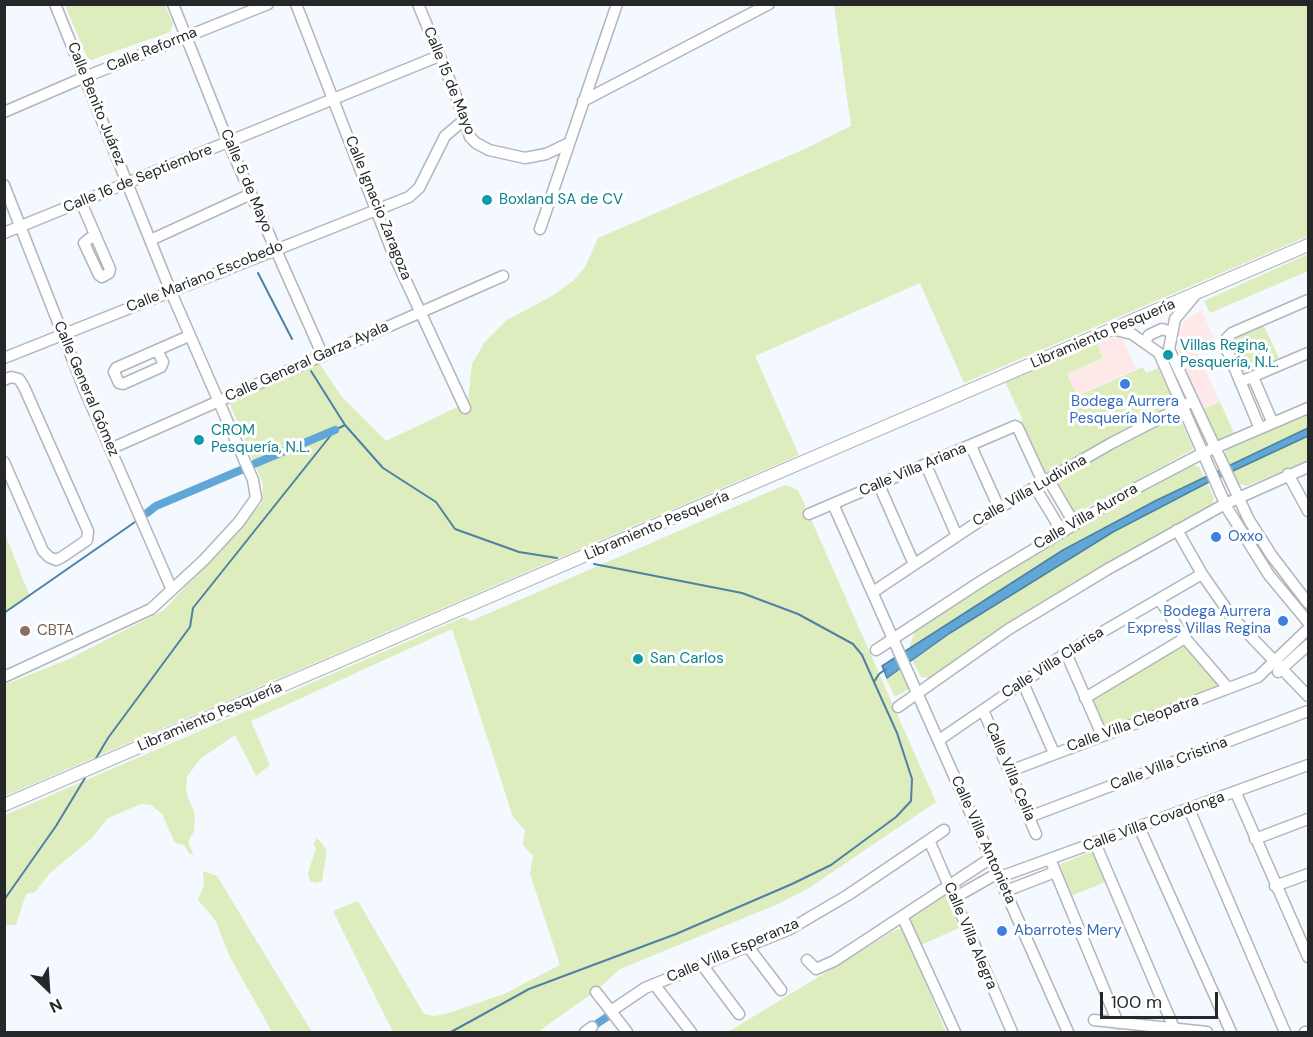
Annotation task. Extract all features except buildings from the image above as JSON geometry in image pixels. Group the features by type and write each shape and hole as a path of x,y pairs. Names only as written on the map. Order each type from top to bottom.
{"main road":[{"name":"Libramiento Pesquería","path":"4,806 1308,245"}],"street":[{"name":"Calle Benito Juárez","path":"55,4 189,336 253,480 256,498 239,522 172,590"},
{"name":"Calle 5 de Mayo","path":"173,4 228,142 323,356"},
{"name":"Calle Reforma","path":"4,112 268,4"},
{"name":"Calle Ignacio Zaragoza","path":"296,4 420,311 465,408"},
{"name":"Calle 15 de Mayo","path":"418,4 470,137 489,150 525,158 536,157 568,143"},
{"path":"540,229 617,4"},
{"path":"583,101 770,4"},
{"name":"Calle 16 de Septiembre","path":"4,233 439,56"},
{"name":"Calle Mariano Escobedo","path":"4,358 377,208 406,199 419,188 445,136 464,120"},
{"name":"Calle General Gómez","path":"4,185 62,334 172,590"},
{"path":"155,238 251,194"},
{"path":"81,202 95,234"},
{"name":"Calle General Garza Ayala","path":"110,449 503,276"},
{"path":"1148,345 1158,350 1164,349 1175,319 1197,293"},
{"path":"1266,424 1240,382 1226,347 1227,338 1232,333 1308,300"},
{"path":"1158,310 1173,312 1175,319"},
{"path":"1134,334 1131,326 1141,317"},
{"path":"1112,329 1134,334 1159,353 1182,407 1210,453"},
{"path":"1148,345 1147,337 1162,329 1170,336"},
{"path":"157,350 189,336"},
{"path":"1170,336 1169,349 1193,401 1210,453 1230,498 1269,575 1308,622"},
{"path":"1240,382 1308,353"},
{"path":"4,380 11,377 19,380 24,387 88,531 87,540 56,560 49,557 4,462"},
{"path":"1253,377 1266,424"},
{"name":"Calle Villa Ludivina","path":"873,592 913,562 999,508 1193,401"},
{"name":"Calle Villa Aurora","path":"876,650 1061,530 1266,424 1308,408"},
{"name":"Calle Villa Ariana","path":"809,514 1016,426 1042,483"},
{"path":"971,446 999,508"},
{"path":"926,465 956,534"},
{"path":"898,707 917,691 1009,629 1107,568 1230,498 1308,467"},
{"path":"1288,474 1308,511"},
{"path":"1042,483 1074,523"},
{"path":"1042,483 1061,530"},
{"path":"879,485 913,562"},
{"path":"1230,498 1308,603"},
{"path":"834,504 894,639"},
{"path":"1177,530 1202,574 1232,617 1308,696"},
{"name":"Calle Villa Clarisa","path":"939,740 1066,653 1202,574"},
{"path":"4,677 126,622 151,609 172,590"},
{"path":"1159,599 1185,638 1228,688"},
{"name":"Calle Villa Cleopatra","path":"1279,666 1308,629"},
{"path":"1086,698 1185,638"},
{"name":"Calle Villa Antonieta","path":"894,639 1068,1032"},
{"name":"Calle Villa Cleopatra","path":"1010,771 1258,677 1279,666 1308,645"},
{"path":"1066,653 1102,735"},
{"path":"1023,683 1054,753"},
{"name":"Calle Villa Celia","path":"983,710 1036,834"},
{"name":"Calle Villa Cristina","path":"1029,817 1308,711"},
{"name":"Calle Villa Covadonga","path":"954,898 999,875 1236,793 1308,765"},
{"path":"1236,793 1308,957"},
{"path":"1189,809 1286,1032"},
{"path":"1255,839 1308,819"},
{"path":"1139,827 1231,1032"},
{"name":"Calle Villa Esperanza","path":"611,1011 627,998 654,984 749,948 824,911 944,830"},
{"name":"Calle Villa Alegra","path":"929,840 1012,1032"},
{"path":"1095,843 1174,1028"},
{"path":"807,960 813,968 819,969 903,918 991,858"},
{"path":"1050,859 1118,1023"},
{"path":"1006,891 1055,872"},
{"path":"1275,886 1308,874"},
{"path":"903,918 955,1032"},
{"path":"1297,931 1308,927"},
{"path":"749,948 781,990"},
{"path":"703,966 740,1014"},
{"path":"654,984 693,1032"},
{"path":"596,992 627,1032"},
{"path":"1094,1020 1207,1032"}],"shaded area":[{"path":"1202,310 1214,339 1195,348 1220,402 1203,410 1182,362 1176,339 1184,321"},
{"path":"1116,336 1122,338 1136,369 1077,395 1067,374 1103,359 1097,344"}],"green space":[{"path":"65,5 165,5 173,24 170,32 91,60 87,57"},
{"path":"834,5 1308,5 1308,236 964,383 920,283 755,356 799,455 5,796 4,685 69,659 164,610 262,503 263,484 230,404 319,363 342,397 386,441 468,402 472,364 484,343 507,320 552,296 574,280 585,267 598,238 807,148 851,126"},
{"path":"1308,254 1308,271 1210,313 1204,301"},
{"path":"1264,326 1279,358 1243,372 1230,344 1232,339"},
{"path":"1097,344 1103,358 1067,374 1077,396 1143,367 1146,373 1158,368 1173,400 1172,406 1049,474 1043,472 1020,422 1023,420 1005,382"},
{"path":"1220,402 1234,433 1220,439 1216,437 1204,409"},
{"path":"1308,413 1308,461 1246,486 1237,483 1225,457 1226,449"},
{"path":"1175,416 1180,419 1193,447 1192,450 1075,514 1058,485 1059,479"},
{"path":"1191,464 1199,467 1214,497 1212,505 1065,589 929,678 921,677 912,660 910,645 915,631 922,625 1111,506"},
{"path":"785,485 798,490 936,802 809,888 778,904 620,969 597,990 538,1032 393,1032 333,911 358,901 424,1014 434,1016 446,1014 504,994 560,965 530,874 533,856 523,845 525,830 513,817 452,629 251,721 270,765 256,776 235,735 200,759 187,777 186,792 195,815 194,831 188,842 194,855 189,853 184,845 175,843 162,814 151,805 141,804 108,818 92,838 50,873 35,892 26,894 16,925 5,925 5,815 464,617 471,621"},
{"path":"5,534 30,597 4,613"},
{"path":"1185,645 1217,683 1214,689 1111,727 1104,725 1094,707 1094,699"},
{"path":"901,669 909,689 895,697 886,679"},
{"path":"317,838 327,850 322,881 316,883 310,881 308,873 316,848 313,844"},
{"path":"1093,851 1106,882 1068,897 1056,866"},
{"path":"203,871 217,876 312,1032 272,1032 230,957 215,920 198,900 204,885"},
{"path":"945,895 959,928 921,945 909,918"},
{"path":"897,929 901,929 905,935 946,1032 728,1032"}],"water":[{"path":"1308,428 1308,436 1205,484 1113,532 950,633 887,678 882,666 1063,550 1155,501"}],"waterway":[{"path":"258,273 292,339"},
{"path":"311,371 345,425"},
{"path":"95,760 108,738 190,627 193,608 335,430 345,425 383,468 436,502 455,529 519,552 557,558"},
{"path":"254,464 335,430"},
{"path":"147,513 156,506 241,470"},
{"path":"4,613 135,522"},
{"path":"594,564 742,593 798,614 853,644 862,655 874,682"},
{"path":"451,1032 529,989 676,934 792,884 831,865 896,817 911,801 912,779 897,733 874,682 886,669"},
{"path":"4,900 56,826 85,778"},
{"path":"592,1027 613,1013"}],"place":[{"name":"Boxland SA de CV","path":"487,200"},
{"name":"Villas Regina, Pesquería, N.L.","path":"1168,355"},
{"name":"Bodega Aurrera Pesquería Norte","path":"1125,384"},
{"name":"CROM Pesquería, N.L.","path":"199,440"},
{"name":"Oxxo","path":"1216,537"},
{"name":"Bodega Aurrera Express Villas Regina","path":"1283,621"},
{"name":"CBTA","path":"25,631"},
{"name":"San Carlos","path":"638,659"},
{"name":"Abarrotes Mery","path":"1002,931"}]}
